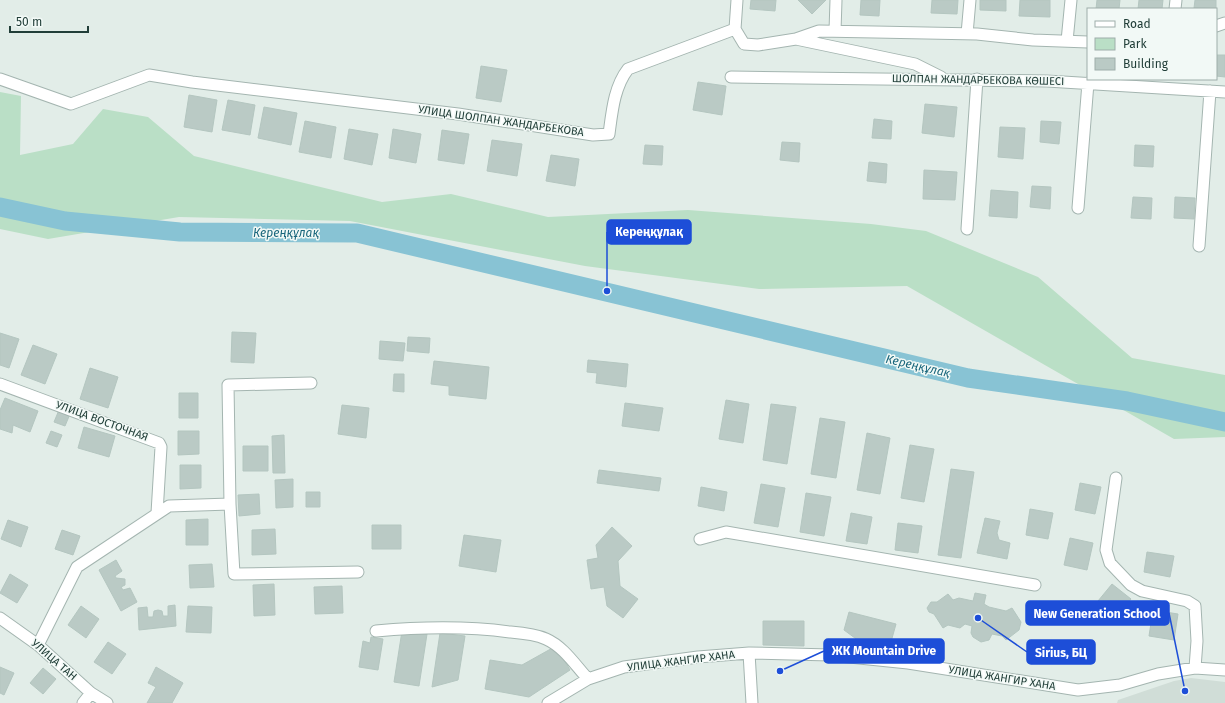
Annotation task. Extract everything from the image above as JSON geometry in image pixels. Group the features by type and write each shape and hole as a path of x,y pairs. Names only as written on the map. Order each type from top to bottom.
{"street":[{"path":"738,0 735,29 744,44 758,45 796,39 819,31 967,34 1032,40 1087,42"},
{"path":"835,31 836,0"},
{"path":"967,34 970,0"},
{"path":"1068,41 1071,0"},
{"name":"УЛИЦА ШОЛПАН ЖАНДАРБЕКОВА","path":"0,79 71,104 149,75 192,82 458,114 593,134 609,134 616,93 622,77 628,69 735,29"},
{"path":"796,39 915,64 943,78"},
{"name":"ШОЛПАН ЖАНДАРБЕКОВА КӨШЕСІ","path":"731,77 977,79 1088,83 1225,92"},
{"path":"967,229 977,79"},
{"path":"1078,208 1088,83"},
{"path":"1199,246 1210,91"},
{"path":"311,383 228,385 230,504 234,574 358,572"},
{"name":"УЛИЦА ВОСТОЧНАЯ","path":"0,384 159,443 161,447 157,513"},
{"path":"1116,478 1106,550 1110,563 1132,585 1142,591 1188,601 1195,606 1197,641 1195,668"},
{"path":"38,645 77,567 169,506 230,504"},
{"path":"700,539 726,532 1034,585"},
{"name":"УЛИЦА ТАН","path":"0,618 38,645 92,693 107,703"},
{"path":"376,631 460,628 529,634 546,639 556,645 588,679"},
{"path":"748,653 752,703"},
{"name":"УЛИЦА ЖАНГИР ХАНА","path":"548,703 588,679 603,673 647,663 748,653 830,655 900,662 1078,690 1120,685 1158,674 1195,668 1225,670"},
{"path":"83,703 92,693"}],"shaded area":[{"path":"1191,678 1225,682 1225,703 1117,703 1118,700 1174,681"}],"green space":[{"path":"0,92 21,96 20,155 73,144 103,109 148,117 194,156 382,202 451,194 548,217 688,210 871,224 926,231 1038,277 1132,358 1225,375 1225,437 1174,439 907,286 759,289 585,266 350,221 179,217 48,239 0,229"}],"building":[{"path":"751,0 776,0 775,11 750,9"},
{"path":"798,0 826,0 812,14"},
{"path":"861,0 880,0 879,16 860,15"},
{"path":"932,0 958,0 957,14 931,13"},
{"path":"980,0 1006,0 1006,11 980,10"},
{"path":"1020,0 1050,0 1050,17 1019,16"},
{"path":"1097,0 1120,0 1119,8 1096,8"},
{"path":"1139,0 1163,0 1162,8 1138,8"},
{"path":"1195,0 1216,0 1216,8 1194,8"},
{"path":"1217,55 1225,55 1225,77 1217,76"},
{"path":"481,66 507,70 501,102 476,98"},
{"path":"698,82 726,86 722,115 693,110"},
{"path":"189,95 217,100 212,132 184,127"},
{"path":"228,100 255,105 250,135 222,130"},
{"path":"925,104 957,107 954,137 922,133"},
{"path":"264,107 297,113 291,145 258,138"},
{"path":"874,119 892,121 891,139 872,138"},
{"path":"305,121 336,127 331,158 299,152"},
{"path":"1041,121 1061,122 1059,144 1040,142"},
{"path":"1000,127 1025,128 1023,159 998,157"},
{"path":"349,129 378,134 372,165 344,159"},
{"path":"393,129 421,134 416,163 389,158"},
{"path":"442,130 469,134 464,164 438,160"},
{"path":"492,140 522,144 517,176 487,171"},
{"path":"782,142 800,143 799,162 780,160"},
{"path":"645,145 663,146 662,165 643,164"},
{"path":"1135,145 1154,146 1153,167 1134,166"},
{"path":"551,155 579,159 575,186 546,181"},
{"path":"869,162 887,164 886,183 867,181"},
{"path":"924,170 957,172 955,200 923,199"},
{"path":"1032,186 1051,187 1050,209 1030,207"},
{"path":"991,190 1018,192 1017,218 989,216"},
{"path":"1133,197 1152,198 1151,219 1131,218"},
{"path":"1175,197 1195,198 1194,219 1174,218"},
{"path":"232,332 256,333 254,363 231,362"},
{"path":"0,333 19,339 9,368 0,365"},
{"path":"408,337 430,338 429,353 407,351"},
{"path":"380,341 405,343 403,361 379,359"},
{"path":"33,345 57,354 45,384 21,375"},
{"path":"588,360 628,364 626,387 596,383 597,373 587,372"},
{"path":"434,361 489,367 486,399 449,395 449,386 431,384"},
{"path":"90,368 118,377 108,408 80,399"},
{"path":"394,374 404,374 404,392 393,391"},
{"path":"179,393 198,393 198,418 179,418"},
{"path":"5,398 38,411 30,432 13,425 12,433 0,429 0,410"},
{"path":"726,400 749,404 743,443 719,439"},
{"path":"625,403 663,408 659,431 622,426"},
{"path":"771,404 796,407 787,464 763,460"},
{"path":"342,405 369,408 366,438 338,434"},
{"path":"59,410 70,414 65,426 54,422"},
{"path":"820,418 845,422 836,478 811,474"},
{"path":"84,427 115,436 109,457 78,448"},
{"path":"51,431 62,435 57,447 46,443"},
{"path":"178,431 199,431 199,454 178,455"},
{"path":"867,433 890,438 880,494 857,490"},
{"path":"284,435 285,473 273,473 272,436"},
{"path":"910,445 934,449 924,502 901,498"},
{"path":"243,446 268,446 268,471 243,471"},
{"path":"180,465 201,465 201,488 180,489"},
{"path":"951,469 974,472 961,558 938,555"},
{"path":"599,470 661,478 659,491 597,483"},
{"path":"293,479 293,507 276,508 275,480"},
{"path":"1080,483 1101,487 1095,514 1075,510"},
{"path":"761,484 785,488 778,527 754,523"},
{"path":"701,487 727,492 724,511 698,506"},
{"path":"306,492 320,492 320,507 306,507"},
{"path":"806,493 831,497 824,536 800,532"},
{"path":"259,494 260,514 239,516 238,495"},
{"path":"1030,509 1053,513 1048,539 1026,535"},
{"path":"851,513 872,517 867,544 846,541"},
{"path":"985,518 1000,521 997,533 999,540 1010,543 1007,559 977,553"},
{"path":"208,519 208,545 186,545 186,520"},
{"path":"8,520 28,527 21,547 1,539"},
{"path":"898,523 922,526 918,553 895,550"},
{"path":"372,525 401,525 401,549 372,549"},
{"path":"612,527 632,546 618,561 620,586 638,599 623,618 607,606 604,587 591,589 587,560 598,558 596,545"},
{"path":"275,529 276,554 252,555 252,530"},
{"path":"62,530 80,536 73,555 55,549"},
{"path":"464,535 501,540 496,572 459,566"},
{"path":"1070,538 1093,543 1087,570 1064,565"},
{"path":"1147,552 1174,556 1170,577 1144,572"},
{"path":"116,560 122,571 115,576 116,578 125,579 125,585 121,587 123,590 130,588 137,602 121,611 99,570"},
{"path":"212,564 214,587 190,588 189,565"},
{"path":"10,574 28,585 17,603 0,593"},
{"path":"274,584 275,615 254,616 253,585"},
{"path":"1112,584 1131,599 1117,616 1098,601"},
{"path":"342,586 343,613 315,614 314,587"},
{"path":"975,593 986,595 984,604 989,607 1006,611 1012,608 1021,622 1019,630 1006,640 1002,636 992,634 989,640 981,642 973,637 971,633 972,626 965,624 960,628 948,625 943,628 934,614 929,612 927,608 931,602 937,602 948,594 953,600 959,598 973,601"},
{"path":"175,605 176,626 139,630 138,608 147,607 148,617 153,617 154,611 158,610 162,611 163,616 168,616 168,606"},
{"path":"81,606 99,619 86,638 68,625"},
{"path":"188,606 212,607 211,633 186,632"},
{"path":"1153,610 1178,614 1174,640 1149,636"},
{"path":"849,612 896,624 889,649 859,641 844,630"},
{"path":"763,621 804,621 804,646 763,645"},
{"path":"402,631 427,634 419,686 394,682"},
{"path":"440,633 465,636 458,680 432,687"},
{"path":"371,637 383,639 378,670 359,667 363,641 370,643"},
{"path":"108,642 126,654 112,674 94,662"},
{"path":"556,646 570,670 529,697 485,689 490,660 522,665"},
{"path":"0,667 14,673 4,695 0,693"},
{"path":"156,667 183,683 172,703 147,703 156,687 148,683"},
{"path":"43,668 56,679 43,694 30,683"}],"waterway":[{"name":"Кереңқұлақ","path":"0,207 65,221 180,232 357,233 968,378 1127,401 1225,422"}],"place":[{"name":"Кереңқұлақ","path":"607,291"},
{"name":"Sirius, БЦ","path":"978,618"},
{"name":"ЖК Mountain Drive","path":"780,671"},
{"name":"New Generation School","path":"1185,691"}]}
